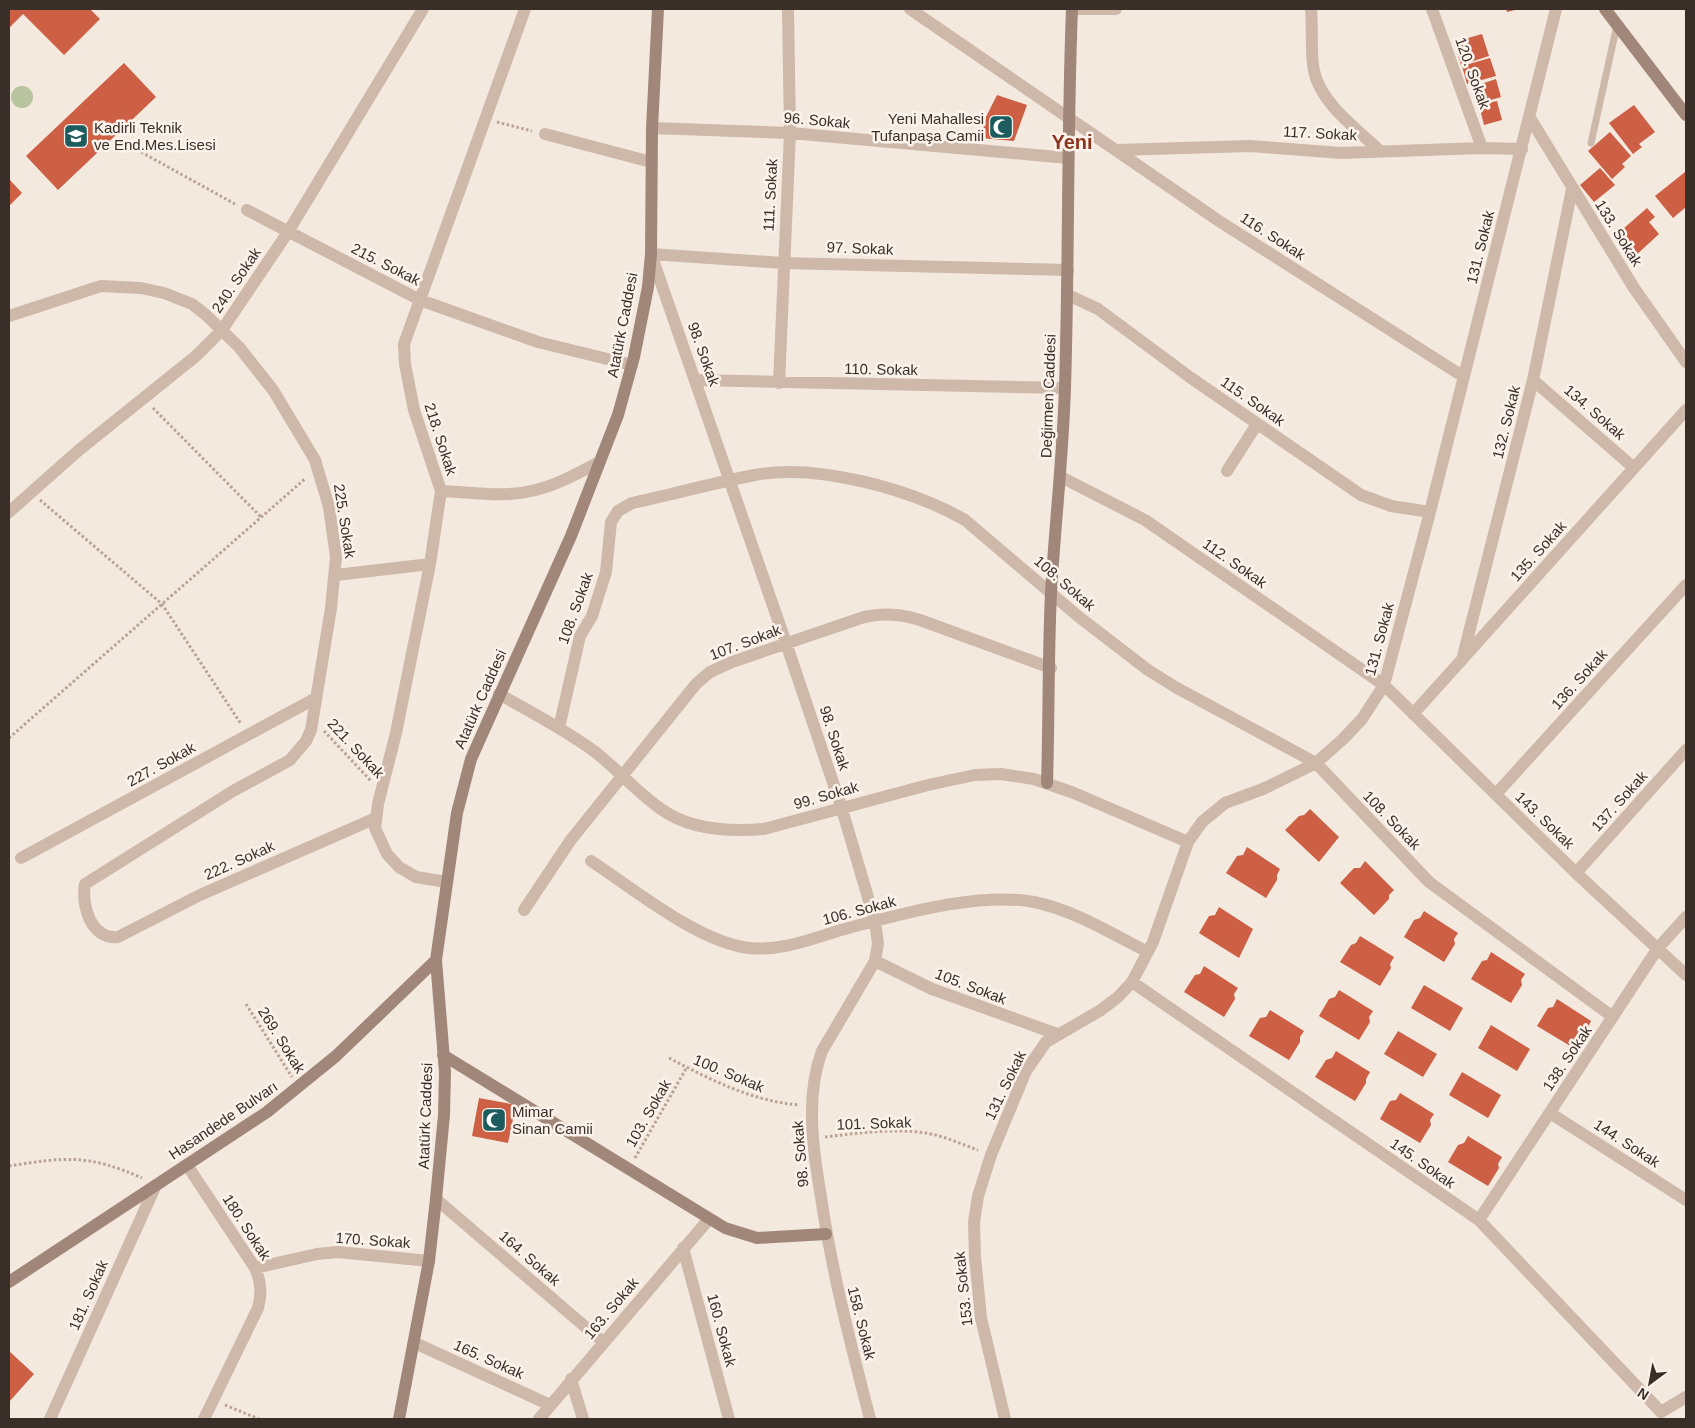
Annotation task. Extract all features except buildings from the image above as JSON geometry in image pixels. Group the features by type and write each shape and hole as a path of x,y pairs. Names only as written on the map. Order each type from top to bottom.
{"street":[{"name":"240. Sokak","path":"9,512 30,492 196,356 222,330 288,232 423,9"},
{"name":"218. Sokak","path":"446,882 416,877 399,867 387,854 375,828 430,564 440,490 414,410 405,364 404,344 525,9"},
{"name":"Atatürk Caddesi","path":"399,1419 415,1343 429,1261 436,1199 444,1115 443,1055 436,960 446,882 464,780 485,722 568,544 618,415 632,365 648,287 651,254 652,128 658,9"},
{"name":"111. Sokak","path":"778,383 790,133 788,9"},
{"name":"116. Sokak","path":"910,9 1274,257 1464,377"},
{"name":"Değirmen Caddesi","path":"1047,783 1051,668 1051,593 1061,476 1065,388 1068,295 1068,116 1072,9"},
{"path":"1072,9 1116,9"},
{"path":"1311,9 1312,55 1318,82 1336,108 1380,151"},
{"name":"120. Sokak","path":"1432,9 1482,148"},
{"name":"131. Sokak","path":"991,1155 1026,1071 1046,1042 1101,1010 1118,997 1132,982 1148,952 1188,842 1202,822 1224,803 1264,789 1316,763 1362,719 1384,685 1430,512 1556,9"},
{"path":"1605,9 1686,115"},
{"name":"133. Sokak","path":"1530,118 1634,288 1686,362"},
{"name":"96. Sokak","path":"652,128 790,133 1068,158"},
{"path":"545,134 652,162"},
{"name":"117. Sokak","path":"1116,150 1250,146 1324,153 1482,148 1522,149"},
{"name":"132. Sokak","path":"1462,660 1533,380 1572,189"},
{"name":"215. Sokak","path":"247,210 420,300 538,342 632,365"},
{"name":"97. Sokak","path":"651,254 783,262 1068,270"},
{"name":"98. Sokak","path":"651,254 786,642 841,806 875,921 878,944 875,961 822,1050 817,1063 812,1106 826,1234"},
{"name":"225. Sokak","path":"9,316 101,286 141,288 179,298 192,304 239,347 273,390 305,440 318,468 329,507 336,558 336,575 313,720 306,741 290,760 233,791 85,884 83,896 87,916 107,936 118,937"},
{"name":"115. Sokak","path":"1068,295 1098,309 1257,424 1361,495 1390,506 1430,512"},
{"name":"110. Sokak","path":"696,380 1065,388"},
{"name":"134. Sokak","path":"1533,380 1634,468"},
{"name":"135. Sokak","path":"1413,714 1686,410"},
{"path":"1227,471 1257,424"},
{"path":"440,490 494,494 530,492 568,478 599,462"},
{"name":"108. Sokak","path":"559,728 580,636 592,616 606,572 611,522 618,511 632,503 755,475 813,473 905,493 944,508 965,520 1110,642 1148,670 1177,688 1316,763 1429,882 1613,1017"},
{"name":"112. Sokak","path":"1061,476 1145,520 1324,646 1384,685"},
{"path":"336,575 430,564"},
{"name":"136. Sokak","path":"1496,794 1686,585"},
{"name":"107. Sokak","path":"524,910 570,841 680,702 710,672 786,642 864,617 886,613 903,615 1051,668"},
{"name":"143. Sokak","path":"1384,685 1576,873 1686,975"},
{"name":"99. Sokak","path":"499,694 559,728 596,753 661,809 697,825 722,829 764,829 841,806 975,776 1017,775 1047,783 1188,842"},
{"name":"227. Sokak","path":"22,858 316,698"},
{"name":"137. Sokak","path":"1576,873 1686,750"},
{"name":"222. Sokak","path":"118,937 200,895 376,818"},
{"name":"106. Sokak","path":"591,861 687,924 716,938 748,948 794,945 875,921 945,906 987,900 1017,900 1035,903 1075,916 1148,952"},
{"name":"138. Sokak","path":"1479,1220 1658,948 1686,917"},
{"name":"Hasandede Bulvarı","path":"9,1282 267,1112 299,1088 375,1021 436,960"},
{"name":"105. Sokak","path":"875,961 932,989 1057,1034"},
{"name":"145. Sokak","path":"1132,982 1479,1220 1661,1412 1686,1397"},
{"path":"443,1055 725,1228 757,1238 826,1234"},
{"name":"144. Sokak","path":"1550,1113 1686,1200"},
{"name":"153. Sokak","path":"991,1155 978,1196 974,1222 975,1257 981,1318 1005,1419"},
{"name":"180. Sokak","path":"187,1165 255,1268 260,1280 261,1295 258,1308 204,1419"},
{"name":"181. Sokak","path":"50,1419 156,1185"},
{"name":"164. Sokak","path":"436,1199 603,1342"},
{"name":"163. Sokak","path":"539,1419 708,1219"},
{"name":"158. Sokak","path":"826,1234 840,1307 870,1419"},
{"name":"160. Sokak","path":"683,1248 729,1419"},
{"name":"170. Sokak","path":"255,1268 317,1254 338,1252 429,1261"},
{"name":"165. Sokak","path":"415,1343 550,1405"},
{"path":"571,1379 583,1419"}],"lane":[{"path":"1591,143 1618,25"}],"path":[{"path":"486,119 545,134"},
{"path":"141,152 247,210"},
{"path":"144,398 261,517"},
{"path":"9,738 318,468"},
{"path":"30,492 162,604 248,735"},
{"name":"221. Sokak","path":"313,720 382,792"},
{"name":"269. Sokak","path":"246,1004 299,1088"},
{"name":"100. Sokak","path":"670,1058 746,1094 776,1103 812,1106"},
{"name":"103. Sokak","path":"629,1170 687,1067"},
{"name":"101. Sokak","path":"814,1138 878,1131 909,1132 948,1139 991,1155"},
{"path":"9,1166 67,1158 91,1160 116,1166 156,1185"},
{"path":"213,1400 259,1419"}],"green space":[{"path":"22,86 30,89 33,97 30,105 22,108 14,105 11,97 14,89"}],"place":[{"name":"Yeni Mahallesi Tufanpaşa Camii","path":"1001,127"},
{"name":"Kadirli Teknik ve End.Mes.Lisesi","path":"76,136"},
{"name":"Mimar Sinan Camii","path":"494,1120"}],"district":[{"name":"Yeni","path":"1072,142"}]}
